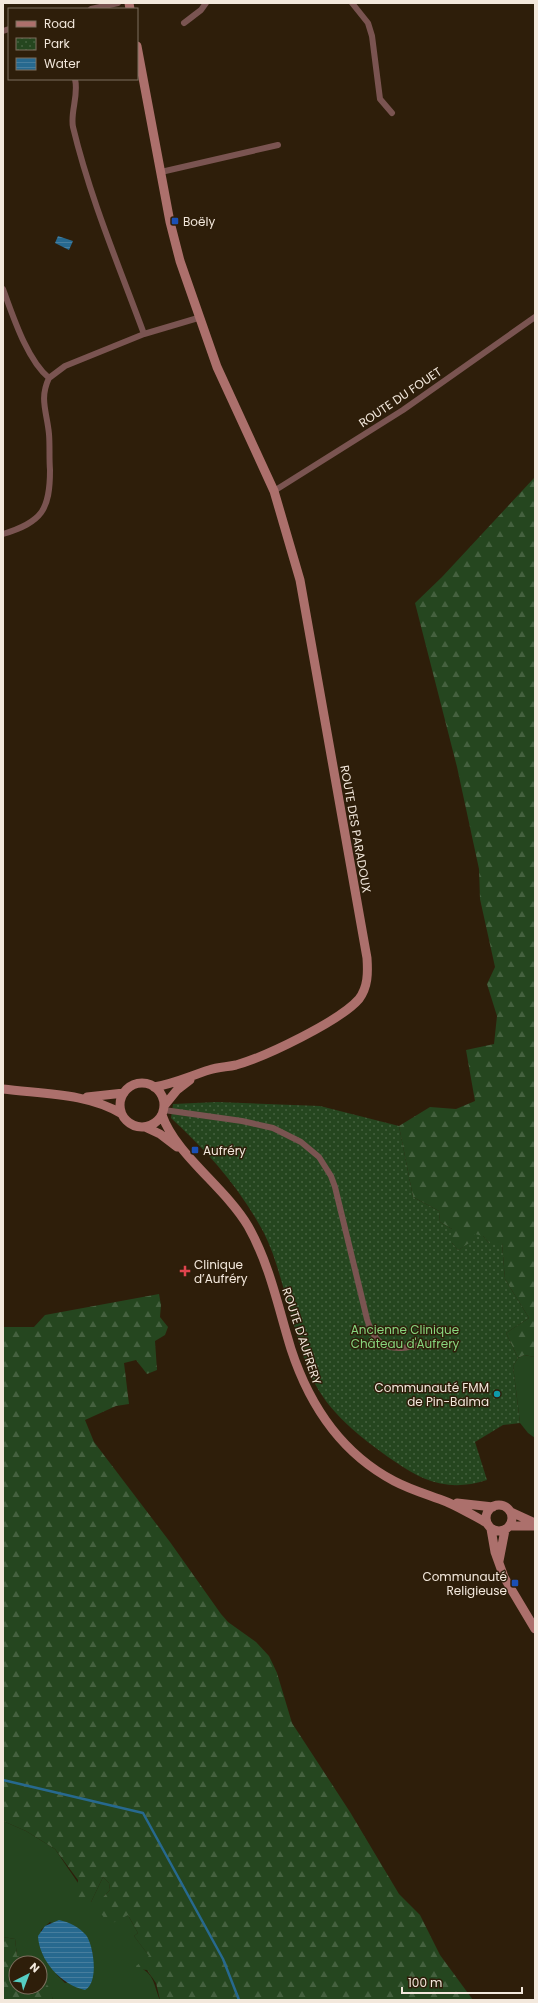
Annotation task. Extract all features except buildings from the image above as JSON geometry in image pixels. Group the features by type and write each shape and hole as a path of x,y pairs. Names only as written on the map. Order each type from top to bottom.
{"main road":[{"name":"ROUTE DES PARADOUX","path":"138,51 160,172 180,261 198,318 217,367 274,491 294,557 306,608 325,727 367,958 367,982 359,998 352,1006 310,1032 267,1054 248,1061 202,1072 178,1081 154,1087"},
{"path":"72,1097 104,1105 122,1114 131,1124 145,1127 158,1121 163,1110 177,1090 202,1072"},
{"path":"3,1089 72,1097 103,1097 124,1093 134,1085 148,1084 159,1092 163,1110"},
{"path":"122,1114 120,1107 124,1093"},
{"name":"ROUTE D'AUFRERY","path":"163,1110 167,1128 188,1156 223,1192 238,1210 258,1246 268,1269 300,1376 324,1420 349,1448 373,1468 412,1490 447,1502 489,1526"},
{"name":"ROUTE D'AUFRERY","path":"145,1127 160,1134 188,1156"},
{"name":"ROUTE D'AUFRERY","path":"447,1502 493,1507"},
{"path":"535,1523 511,1512 503,1506 493,1507 486,1516 495,1552 508,1586 535,1629"},
{"path":"499,1561 512,1519 511,1512"},
{"path":"489,1526 498,1531 508,1528 535,1526"}],"street":[{"path":"96,8 118,3"},
{"path":"184,23 201,10 206,3"},
{"path":"352,3 368,23 372,36 380,99 392,113"},
{"path":"75,80 77,96 73,125 93,198 144,334"},
{"path":"160,172 278,145"},
{"path":"3,289 32,356 41,371 49,378"},
{"name":"ROUTE DU FOUET","path":"274,491 403,410 535,317"},
{"path":"3,534 15,530 33,520 43,510 48,500 49,434 43,398 45,386 49,378 65,366 144,334 198,318"},
{"path":"163,1110 242,1121 273,1128 301,1142 314,1152 325,1164 336,1187 370,1331 375,1339 381,1344 393,1348 438,1342"}],"green space":[{"path":"534,469 535,1357 524,1355 518,1358 506,1333 529,1318 505,1279 502,1243 489,1243 483,1236 458,1250 452,1243 452,1229 440,1222 439,1211 413,1197 399,1126 430,1107 456,1109 475,1101 466,1050 494,1044 497,1016 487,984 495,967 480,899 479,869 457,767 415,603 442,577 534,478"},
{"name":"Ancienne Clinique Château d'Aufrery","path":"217,1102 320,1106 399,1126 413,1197 439,1211 440,1222 452,1229 452,1243 458,1250 471,1242 475,1234 483,1236 489,1243 502,1243 505,1279 529,1318 506,1333 518,1358 513,1366 520,1423 503,1425 475,1442 487,1480 461,1485 449,1485 438,1483 416,1475 394,1461 358,1434 346,1424 326,1402 307,1368 278,1268 264,1233 245,1201 222,1171 198,1144 171,1118 173,1104"},
{"path":"159,1294 161,1305 160,1317 168,1327 165,1335 155,1341 157,1370 147,1374 136,1360 124,1363 129,1404 116,1406 85,1420 94,1442 170,1542 221,1614 228,1622 256,1642 269,1656 277,1673 292,1723 350,1812 399,1894 420,1915 440,1955 473,2000 160,2000 156,1983 147,1970 137,1969 136,1966 149,1956 134,1936 138,1933 128,1915 109,1925 98,1909 104,1896 110,1890 109,1883 103,1877 91,1902 76,1900 78,1880 55,1849 26,1831 3,1821 3,1327 34,1327 45,1315"},
{"path":"524,1355 535,1357 535,1438 528,1433 520,1423 513,1366 518,1358"},
{"path":"3,1821 26,1831 55,1849 91,1902 103,1877 109,1883 110,1890 104,1896 128,1915 138,1933 134,1936 150,1957 137,1966 147,1972 153,1980 160,2000 53,2000 48,1986 48,1962 65,1983 93,1975 92,1949 50,1922 41,1930 43,1955 17,1955 15,1939 3,1937"},
{"path":"3,1937 15,1939 17,1955 8,1955 8,1995 48,1995 48,1986 53,2000 3,2000"}],"water":[{"path":"58,236 73,241 69,250 55,243"},
{"path":"59,1920 77,1927 86,1935 93,1955 94,1972 89,1986 85,1990 68,1983 60,1977 48,1963 48,1955 42,1954 38,1936 45,1926"}],"waterway":[{"path":"3,1780 143,1813 223,1959 239,2000"}],"place":[{"name":"Boëly","path":"175,221"},
{"name":"Aufréry","path":"195,1150"},
{"name":"Clinique d’Aufréry","path":"185,1271"},
{"name":"Communauté FMM de Pin-Balma","path":"497,1394"},
{"name":"Communauté Religieuse","path":"515,1583"}]}
